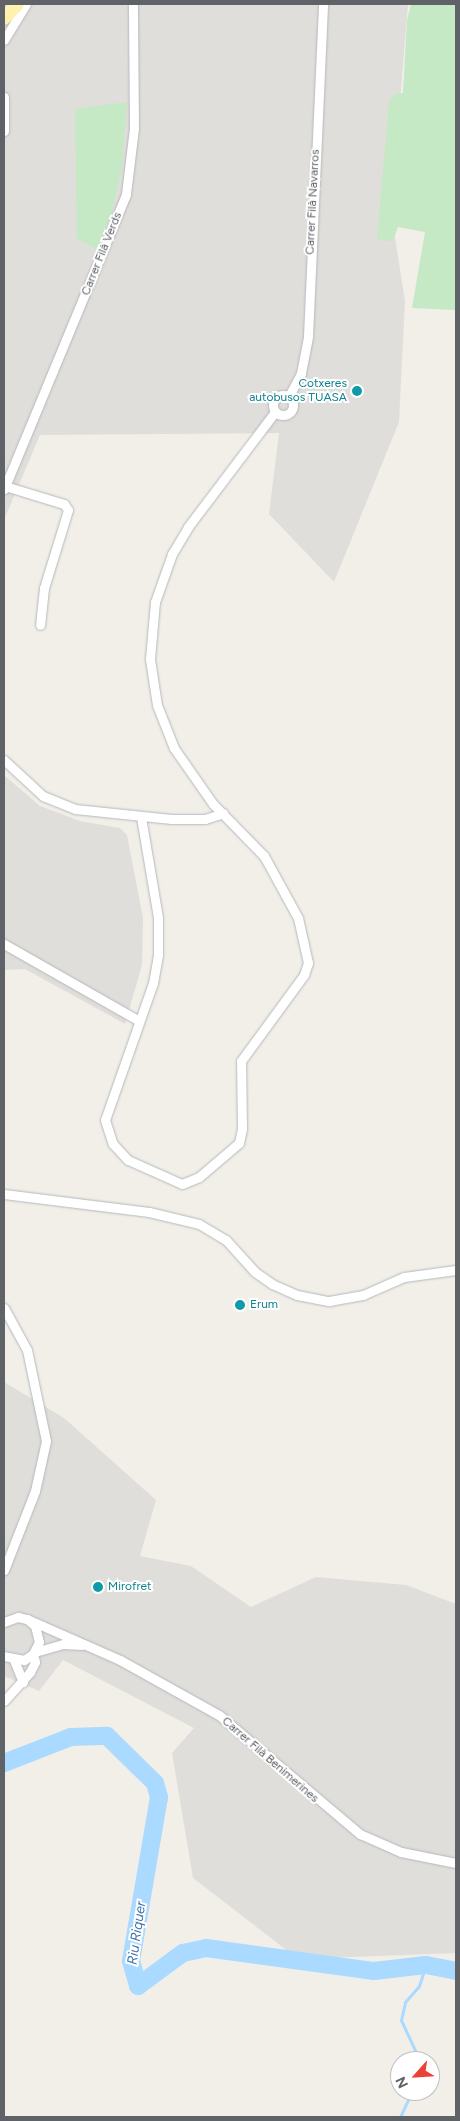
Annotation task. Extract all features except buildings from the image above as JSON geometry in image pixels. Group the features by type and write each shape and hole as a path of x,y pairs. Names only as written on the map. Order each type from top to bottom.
{"main road":[{"path":"4,18 17,4"}],"street":[{"path":"4,40 26,4"},
{"name":"Carrer Filà Verds","path":"4,488 126,194 134,128 133,4"},
{"name":"Carrer Filà Navarros","path":"289,396 301,373 308,336 323,4"},
{"path":"4,97 4,131"},
{"name":"Carrer Filà Navarros","path":"289,396 293,405 291,412 282,415 275,412 275,398 289,396"},
{"path":"142,818 159,932 153,983 107,1108 106,1127 113,1144 128,1160 175,1183 188,1183 239,1143 241,1061 304,974 308,963 298,918 276,876 253,840 223,814 181,760 166,734 151,675 152,621 165,570 184,533 275,412"},
{"path":"4,488 64,504 68,510 44,588 40,625"},
{"path":"4,760 27,784 56,803 142,818 205,819 223,814"},
{"path":"4,944 138,1020"},
{"path":"4,1194 149,1212 199,1224 226,1240 247,1264 272,1284 297,1295 329,1301 377,1290 404,1277 456,1270"},
{"path":"4,1308 26,1350 45,1422 46,1441 35,1491 4,1570"},
{"name":"Carrer Filà Benimerines","path":"4,1614 22,1618 87,1645 219,1715 360,1834 401,1852 456,1863"},
{"path":"4,1622 22,1618 39,1636 34,1653 35,1662 23,1682 4,1701"},
{"name":"Carrer Filà Benimerines","path":"14,1660 64,1644 87,1645"},
{"path":"4,1656 14,1660 23,1682"}],"shaded area":[{"path":"4,4 408,4 391,212 405,301 399,422 334,582 269,514 279,433 40,435 4,520"},
{"path":"4,775 40,806 80,821 120,828 127,835 143,918 142,965 125,1024 25,969 4,970"},
{"path":"4,1382 64,1418 156,1500 140,1556 191,1566 251,1607 316,1577 406,1585 456,1604 456,1953 298,1959 193,1878 172,1753 194,1728 63,1660 39,1691 4,1676"}],"green space":[{"path":"411,4 456,4 456,310 412,308 425,232 398,227 393,241 377,240 389,102 395,94 403,93 407,20"},
{"path":"127,102 122,167 112,212 97,249 77,239 75,109"}],"waterway":[{"name":"Riu Riquer","path":"4,1763 71,1737 107,1736 155,1783 159,1797 131,1961 138,1986 183,1953 206,1948 374,1971 426,1965 456,1971"},
{"path":"415,2051 401,2020 405,2002 419,1986 426,1965"},
{"path":"400,2117 407,2101"}],"place":[{"name":"Cotxeres autobusos TUASA","path":"357,391"},
{"name":"Erum","path":"240,1305"},
{"name":"Mirofret","path":"98,1587"}]}
